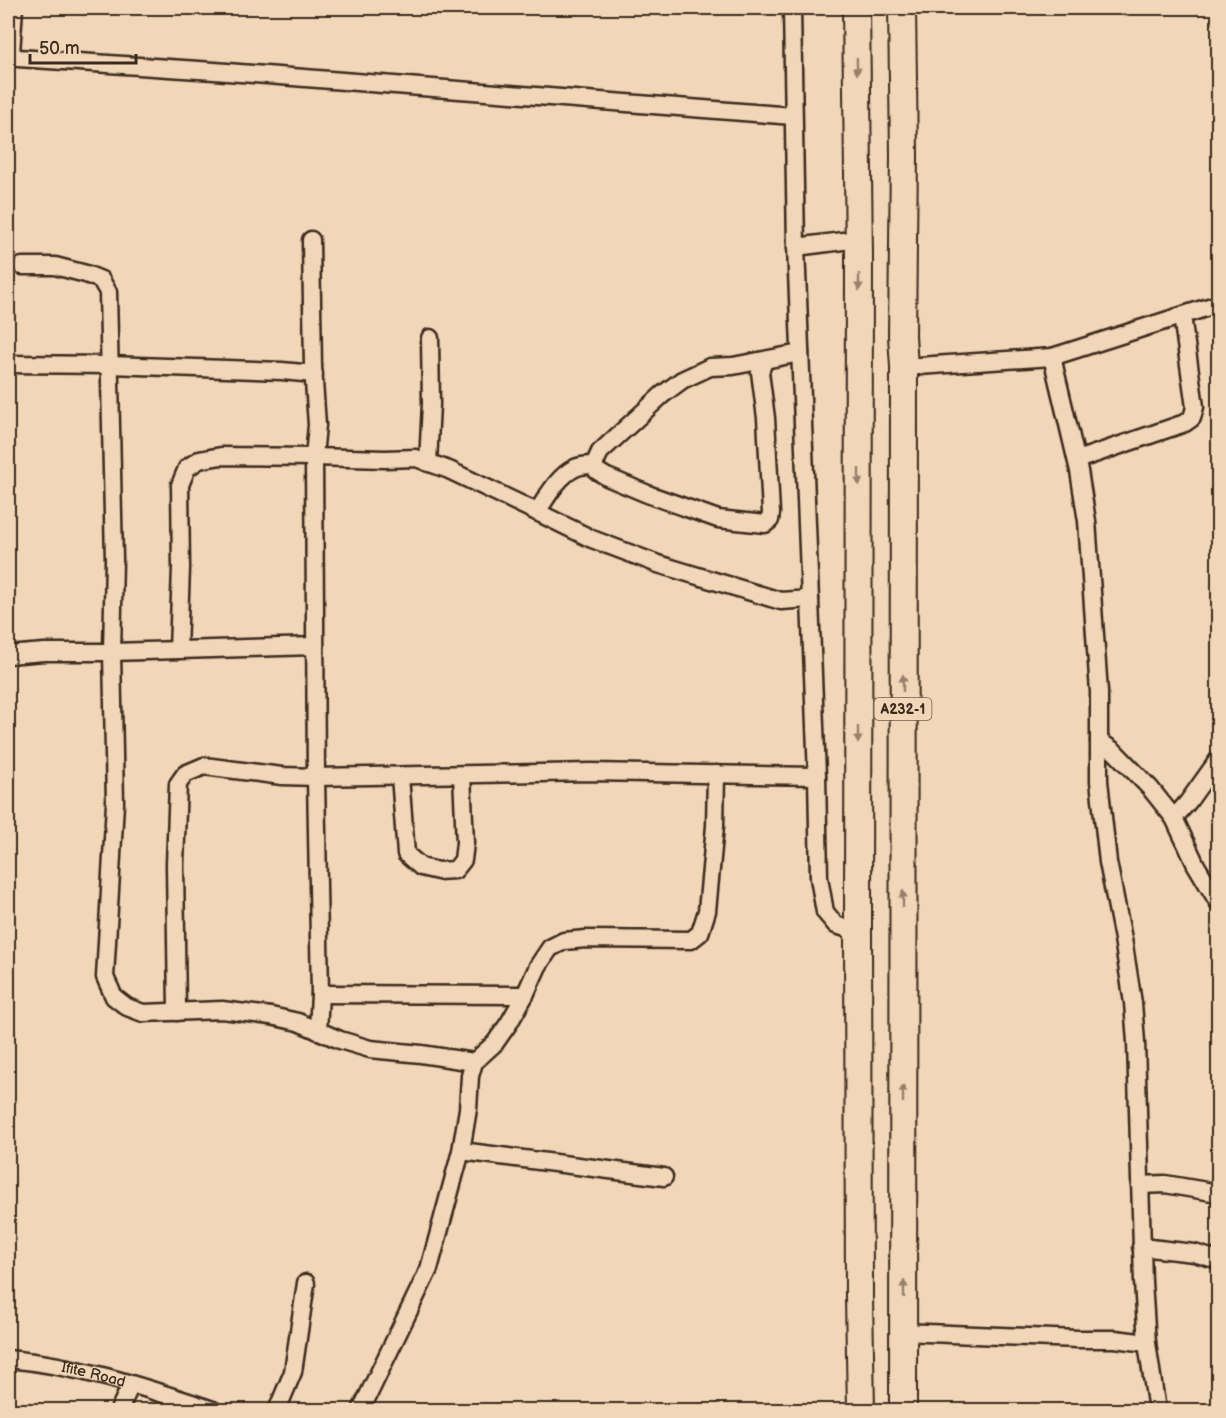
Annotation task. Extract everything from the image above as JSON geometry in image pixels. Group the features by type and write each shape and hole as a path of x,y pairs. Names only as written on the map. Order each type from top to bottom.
{"highway":[{"name":"A232-1","path":"856,8 859,239 858,932 861,1410"},
{"name":"A232-1","path":"902,8 904,154 902,336 904,367 903,1410"}],"street":[{"path":"14,8 11,53 18,58 793,117"},
{"path":"792,8 796,248 819,878 825,912 836,925 858,932"},
{"path":"796,248 859,239"},
{"path":"311,240 317,425 314,457 320,994 318,1031"},
{"path":"22,266 55,266 86,274 101,280 108,292 114,560 112,652 115,804 105,977 114,997 127,1007 143,1013 222,1010 270,1016 298,1022 340,1040 370,1049 474,1062"},
{"path":"904,367 1052,357 1218,303"},
{"path":"1077,460 1185,423 1192,418 1195,407 1182,316"},
{"path":"428,463 431,404 430,338"},
{"path":"594,465 600,452 662,395 682,380 710,368 764,361 800,353"},
{"path":"1052,357 1077,460 1087,521 1099,692 1099,781 1108,862 1123,939 1136,1042 1141,1246 1147,1343 1156,1410"},
{"path":"594,465 597,471 614,480 718,519 765,524 770,520 771,513 766,418 760,372 764,361"},
{"path":"8,364 110,365 314,374"},
{"path":"178,650 181,568 180,485 187,468 199,460 220,456 417,458 449,470 592,539 658,564 781,601 810,599"},
{"path":"537,512 548,494 573,469 583,465 594,465"},
{"path":"8,654 315,646"},
{"path":"1099,741 1114,751 1150,788 1174,818 1196,865 1218,902"},
{"path":"1174,818 1218,760"},
{"path":"177,1012 175,883 178,784 185,774 204,766 272,775 316,777 591,772 817,776"},
{"path":"361,1410 429,1269 461,1151 468,1109 470,1076 474,1062 495,1043 509,1023 538,966 550,948 564,941 586,939 691,940 700,933 707,911 715,826 716,774"},
{"path":"400,776 406,854 421,867 455,870 464,860 462,775"},
{"path":"320,994 525,995"},
{"path":"461,1151 664,1177"},
{"path":"1140,1185 1165,1184 1218,1193"},
{"path":"1141,1246 1194,1253 1218,1260"},
{"path":"277,1410 293,1372 306,1283"},
{"path":"902,1332 1115,1339 1147,1343"},
{"name":"Ifite Road","path":"8,1359 64,1367 213,1410"},
{"path":"119,1410 131,1385"}]}
